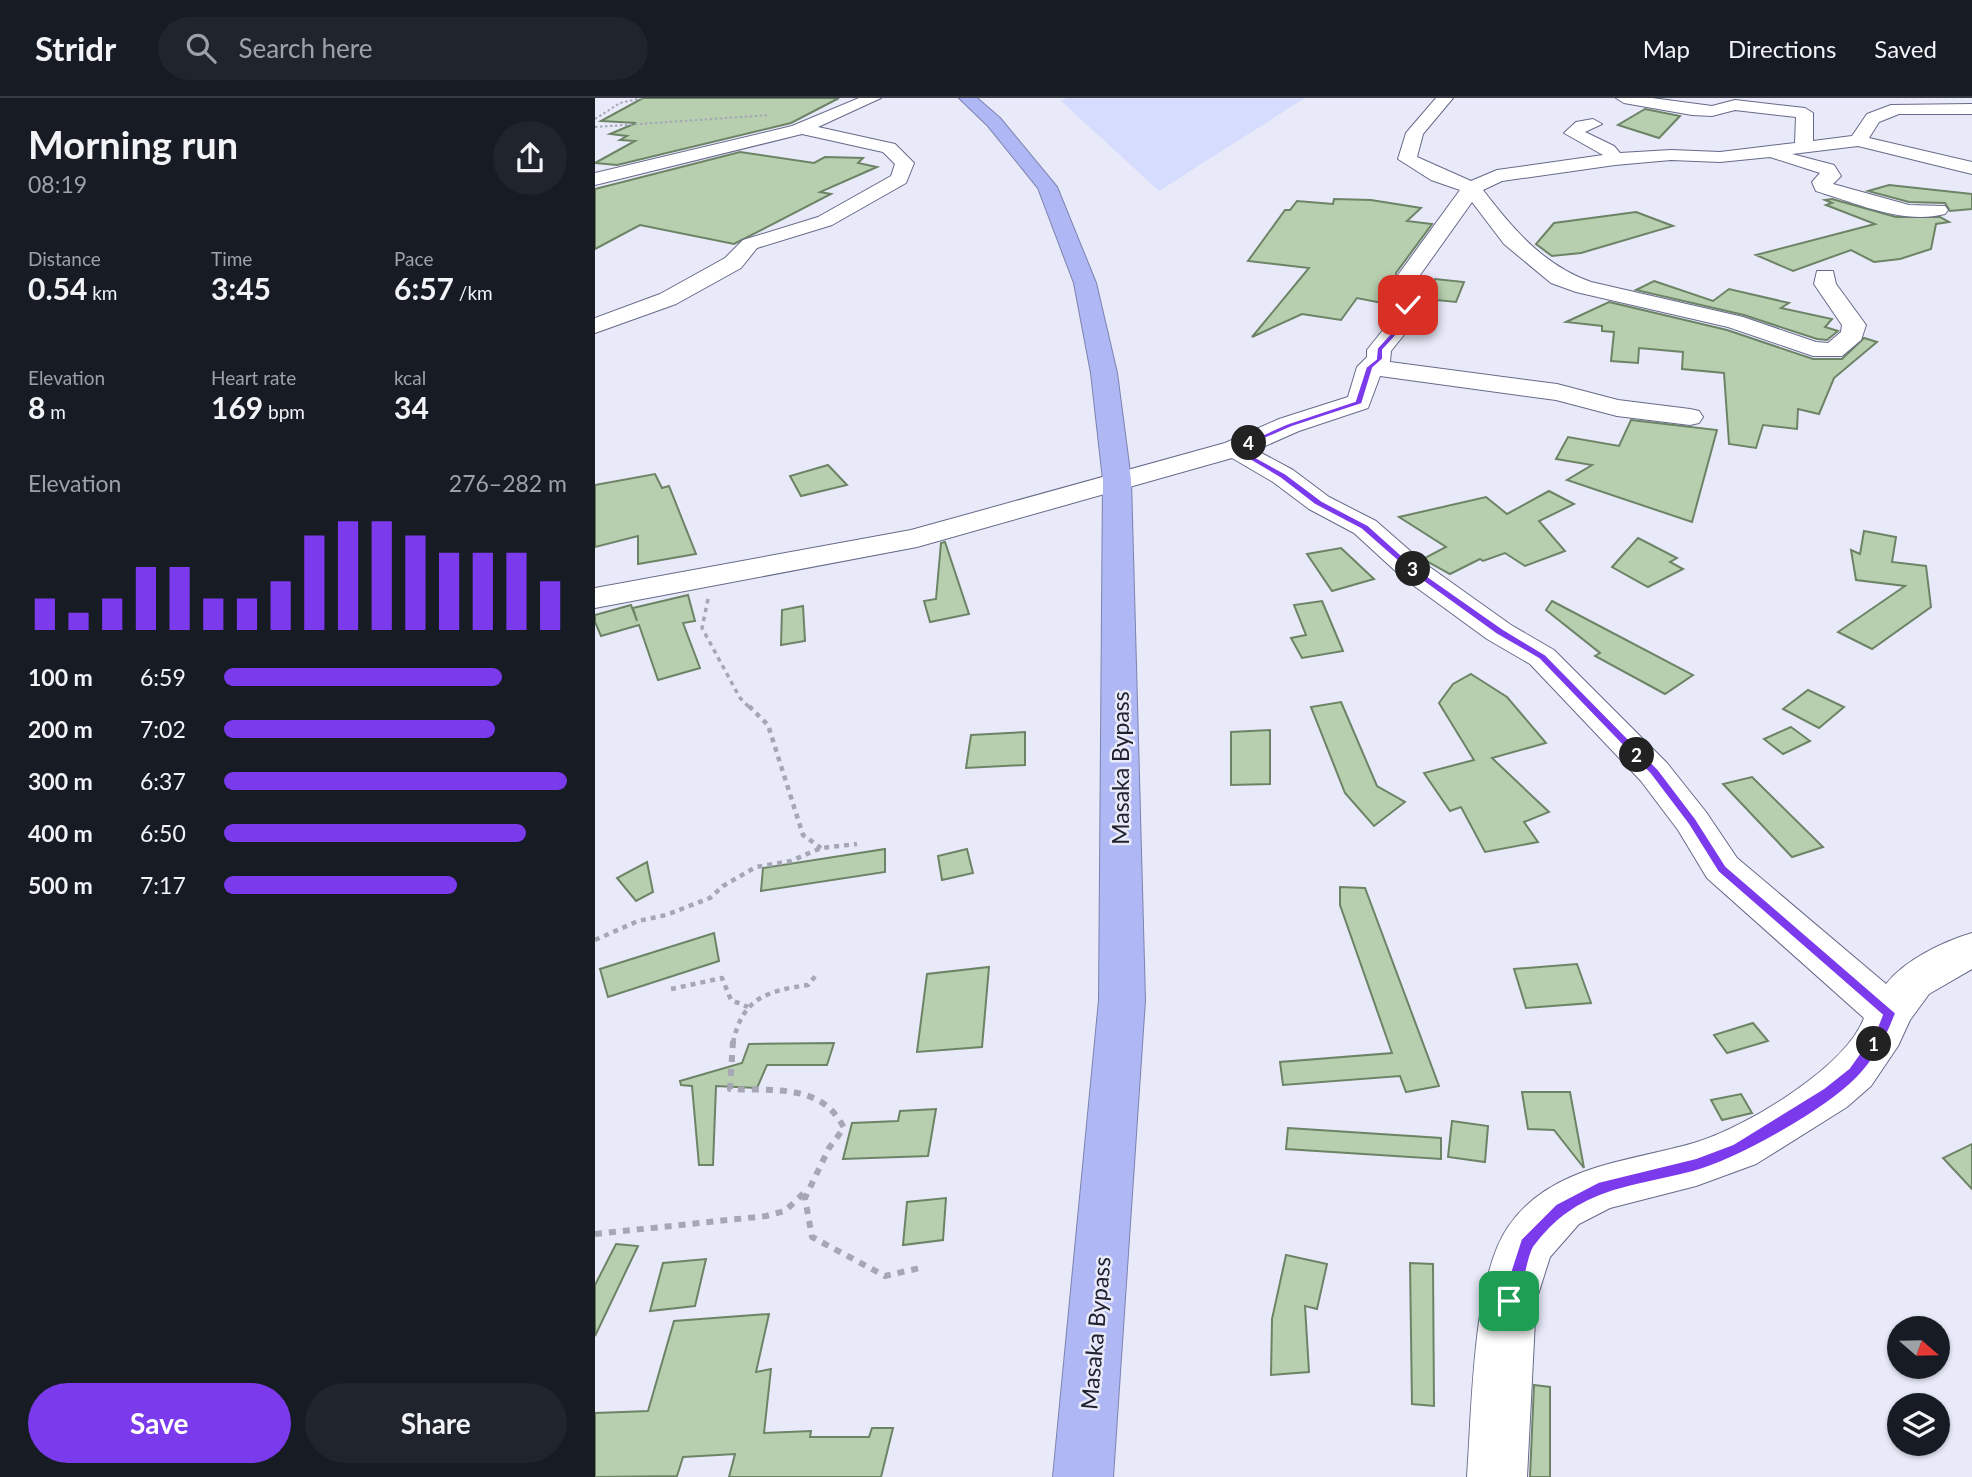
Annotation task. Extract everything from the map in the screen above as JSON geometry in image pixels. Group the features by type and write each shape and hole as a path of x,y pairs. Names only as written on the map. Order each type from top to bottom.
{"highway":[{"name":"Masaka Bypass","path":"967,98 994,122 1047,187 1085,283 1104,373 1117,480 1122,1000 1083,1477"}],"street":[{"path":"634,189 801,129 873,98"},
{"path":"1445,98 1415,133 1407,159 1438,176 1472,188 1511,240 1559,278 1735,322 1813,349 1833,351 1853,335 1854,325 1825,284 1825,276"},
{"path":"1624,98 1692,110 1712,111 1735,105 1805,113 1804,148"},
{"path":"1858,141 1873,118 1897,109 1972,109"},
{"path":"1593,124 1582,126 1573,133 1608,150 1615,159"},
{"path":"595,179 801,129 889,148 905,163 899,179 825,221 679,267"},
{"path":"595,598 917,538 1235,449 1289,425 1359,402 1370,367 1380,359 1379,349 1407,316 1409,275 1472,188 1497,176 1615,159 1671,155 1720,157 1858,141 1972,167"},
{"path":"1766,152 1827,169 1832,176 1822,182 1822,187 1908,211 1938,210"},
{"path":"595,326 668,299 709,279 733,263 750,244"},
{"path":"1370,367 1557,392 1617,408 1690,417"},
{"path":"1235,449 1283,476 1318,503 1365,527 1413,570 1499,632 1542,657 1654,772 1692,821 1722,869 1889,1013"},
{"path":"1497,1477 1509,1301 1527,1244 1561,1208 1598,1188 1696,1164 1738,1149 1829,1093 1854,1072 1882,1033 1889,1013 1913,982 1972,949"}],"path":[{"path":"595,119 619,103 642,98"},
{"path":"595,127 770,115"},
{"path":"708,594 702,628 740,698 768,725 803,835 821,848"},
{"path":"595,940 638,921 666,915 710,898 723,886 756,867 791,861 821,848 857,844"},
{"path":"817,974 808,985 789,987 768,994 739,1015 733,1031 730,1089 777,1092 794,1089 832,1108 844,1128 828,1148 805,1198 812,1237 885,1276 924,1267"},
{"path":"671,989 722,978 731,1000 748,1007"},
{"path":"595,1234 765,1216 785,1211 811,1186"}],"shaded area":[{"path":"1067,98 1305,98 1159,191 1061,101"}],"building":[{"path":"643,98 839,98 791,123 617,165 595,163 635,141 620,140 627,136 610,134 636,123 601,121"},
{"path":"1645,109 1680,116 1659,138 1618,125"},
{"path":"740,152 814,163 825,157 863,158 858,163 877,167 820,192 831,194 734,244 640,225 595,249 595,189"},
{"path":"1889,185 1972,194 1972,209 1950,211 1945,203 1909,202 1868,191"},
{"path":"1334,199 1371,200 1421,208 1407,221 1432,224 1396,273 1394,290 1382,303 1357,298 1341,320 1302,314 1252,337 1309,268 1248,261 1285,210 1290,210 1297,201 1333,204"},
{"path":"1832,199 1896,217 1940,217 1949,222 1936,224 1931,249 1900,259 1874,262 1851,250 1793,271 1756,255 1875,224 1826,205 1832,203 1825,200"},
{"path":"1636,212 1673,226 1581,253 1552,256 1536,244 1554,223"},
{"path":"1435,279 1464,282 1456,302 1426,299"},
{"path":"1654,281 1713,301 1729,289 1789,303 1781,308 1832,319 1825,327 1838,331 1827,340 1817,339 1744,315 1636,290"},
{"path":"1609,302 1727,330 1813,359 1842,359 1864,338 1877,342 1834,378 1819,414 1798,409 1797,429 1763,425 1756,448 1729,444 1724,373 1682,369 1683,352 1639,348 1638,363 1611,361 1614,332 1602,331 1602,326 1566,322"},
{"path":"1631,420 1717,430 1692,522 1567,480 1592,465 1556,459 1568,437 1619,446"},
{"path":"828,465 847,485 801,496 790,476"},
{"path":"655,474 662,488 669,486 696,554 638,564 638,536 595,547 595,485"},
{"path":"1549,491 1574,504 1539,521 1565,551 1525,566 1505,553 1483,561 1480,559 1450,574 1423,559 1446,547 1399,517 1486,497 1507,514"},
{"path":"1864,531 1896,537 1892,562 1926,566 1931,607 1872,649 1838,632 1905,586 1856,580 1851,550 1860,554"},
{"path":"1638,538 1677,558 1670,562 1683,569 1648,587 1612,567"},
{"path":"945,542 969,614 930,622 924,601 936,599 941,543"},
{"path":"1341,548 1374,579 1332,591 1307,554"},
{"path":"688,595 695,621 683,623 700,668 658,680 639,625 601,636 595,622 595,615 631,605 637,621 633,608"},
{"path":"1322,601 1343,651 1302,658 1291,638 1306,635 1294,605"},
{"path":"1552,601 1693,675 1665,694 1595,656 1600,653 1546,610"},
{"path":"803,606 805,641 781,645 782,610"},
{"path":"1471,674 1507,697 1546,743 1492,758 1549,812 1524,822 1538,842 1485,852 1461,807 1450,811 1424,773 1474,760 1439,703 1453,684"},
{"path":"1808,690 1844,707 1819,728 1783,709"},
{"path":"1341,702 1377,786 1405,802 1374,826 1345,793 1311,707"},
{"path":"1791,727 1810,741 1783,754 1764,739"},
{"path":"1270,730 1270,784 1231,785 1231,732"},
{"path":"1025,732 1025,765 966,768 971,735"},
{"path":"1752,777 1823,847 1792,857 1723,784"},
{"path":"885,849 885,872 761,891 763,868"},
{"path":"967,849 973,873 942,880 938,856"},
{"path":"647,862 653,892 636,901 617,878"},
{"path":"1340,887 1365,888 1439,1086 1406,1092 1400,1076 1283,1085 1280,1062 1392,1053 1340,905"},
{"path":"714,933 719,961 608,997 600,969"},
{"path":"1577,964 1591,1003 1526,1008 1514,969"},
{"path":"989,967 982,1047 917,1052 927,974"},
{"path":"1753,1023 1768,1041 1727,1053 1714,1035"},
{"path":"834,1043 827,1065 767,1065 757,1088 716,1086 713,1165 699,1165 692,1086 681,1085 680,1081 742,1063 749,1044"},
{"path":"1522,1092 1570,1092 1584,1168 1554,1130 1528,1129"},
{"path":"1741,1094 1752,1113 1722,1120 1711,1100"},
{"path":"936,1109 928,1156 843,1159 852,1123 898,1121 900,1111"},
{"path":"1452,1121 1488,1126 1485,1162 1448,1157"},
{"path":"1288,1128 1441,1138 1441,1159 1286,1149"},
{"path":"1972,1144 1972,1189 1943,1158"},
{"path":"946,1198 943,1240 903,1245 907,1202"},
{"path":"616,1244 638,1246 595,1336 595,1285"},
{"path":"1286,1255 1327,1264 1317,1309 1305,1306 1309,1372 1271,1375 1272,1319"},
{"path":"706,1259 695,1306 650,1311 663,1263"},
{"path":"1410,1263 1433,1264 1434,1406 1412,1404"},
{"path":"769,1314 756,1372 771,1369 764,1433 811,1431 810,1437 869,1437 872,1428 893,1428 881,1477 729,1477 735,1454 683,1457 677,1476 595,1477 595,1413 648,1411 674,1321"},
{"path":"1534,1385 1550,1387 1550,1477 1530,1477"}],"route":[{"path":"1408,305 1407,316 1402,325 1379,349 1380,359 1370,367 1359,402 1289,425 1235,449 1283,476 1318,503 1365,527 1413,570 1499,632 1542,657 1654,772 1692,821 1722,869 1889,1013 1882,1033 1854,1072 1829,1093 1738,1149 1696,1164 1598,1188 1561,1208 1527,1244 1509,1301"}]}
